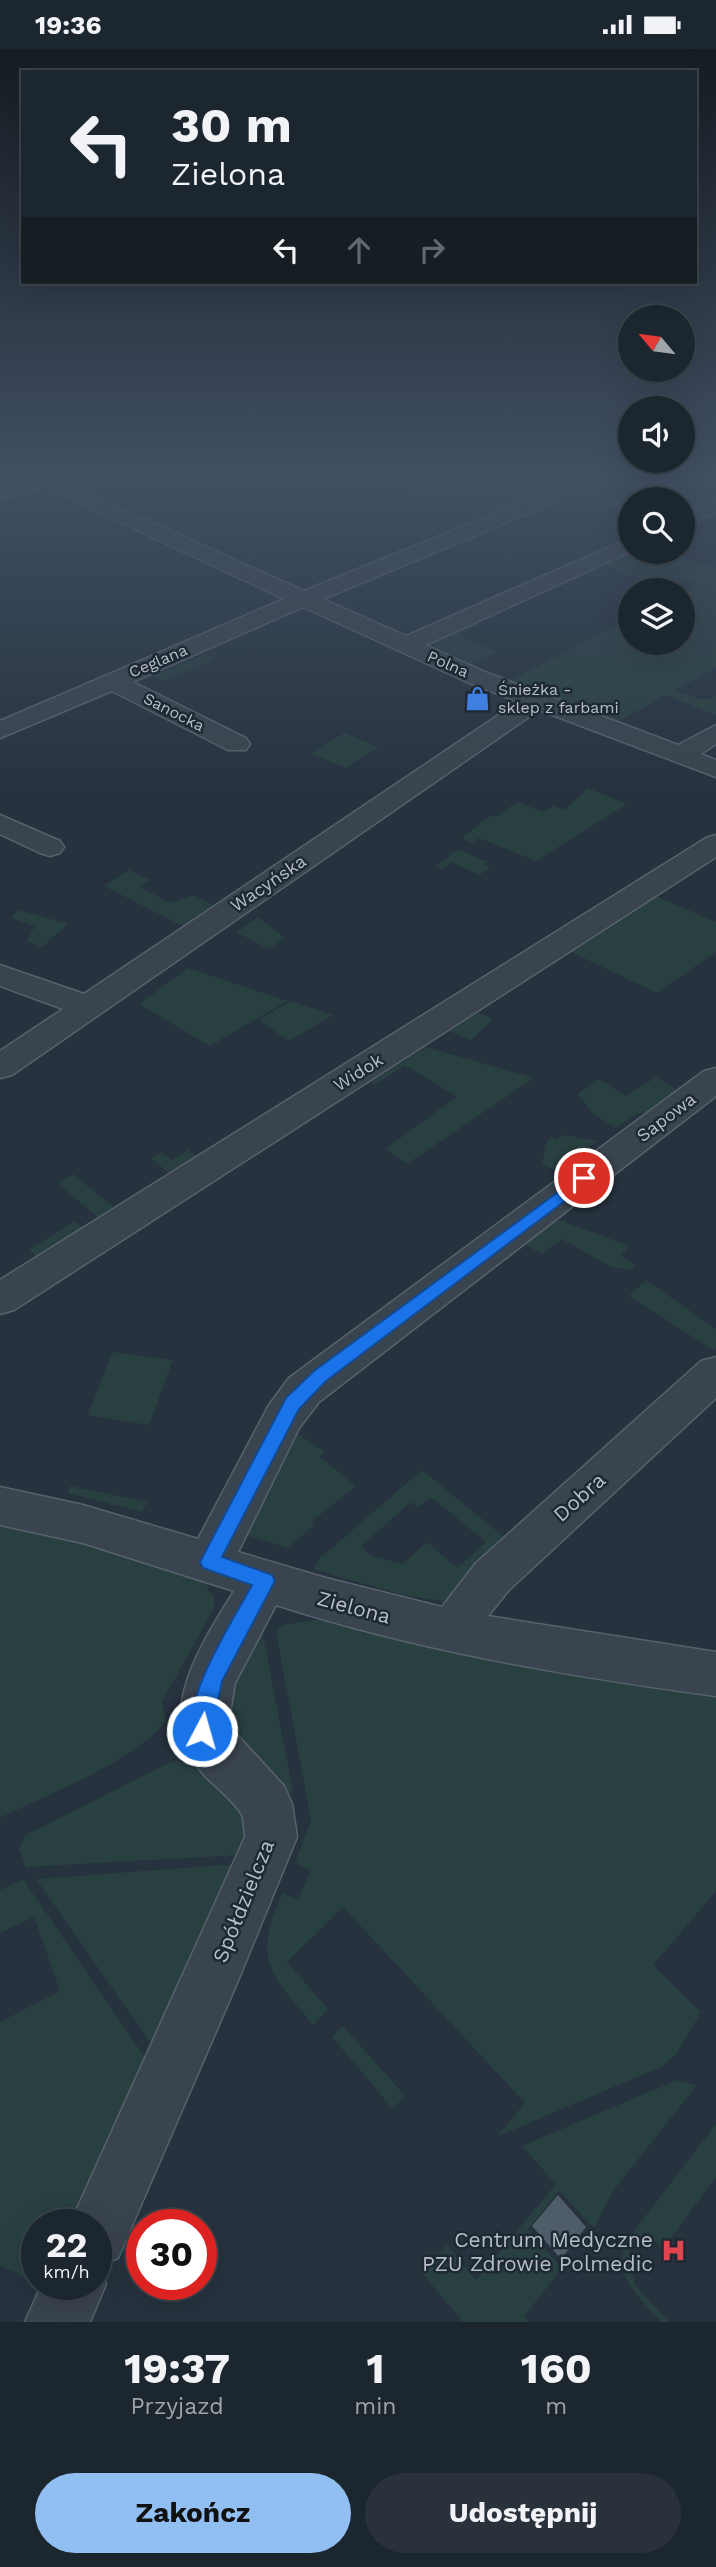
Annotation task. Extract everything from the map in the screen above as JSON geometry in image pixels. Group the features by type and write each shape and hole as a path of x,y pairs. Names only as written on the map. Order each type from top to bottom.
{"street":[{"name":"Polna","path":"267,582 537,700 716,769"},
{"name":"Ceglana","path":"0,730 344,582"},
{"path":"407,645 546,582"},
{"name":"Sanocka","path":"112,681 237,744"},
{"name":"Wacyńska","path":"0,1067 537,700"},
{"path":"680,755 716,733"},
{"path":"0,823 50,847"},
{"name":"Widok","path":"0,1299 716,844"},
{"path":"0,975 89,1007"},
{"name":"Sapowa","path":"210,1562 284,1417 304,1390 716,1079"},
{"name":"Dobra","path":"456,1631 463,1612 492,1577 716,1373"},
{"name":"Zielona","path":"0,1506 114,1532 265,1581 383,1615 561,1652 716,1674"},
{"name":"Spółdzielcza","path":"108,2209 218,1964 271,1837 267,1804 208,1743 202,1731 206,1695 265,1581"},
{"path":"57,2322 67,2300"}],"green space":[{"path":"695,582 716,582 716,668 675,690 701,699 716,696 716,715 666,695 620,721 511,680 618,625 618,655 695,655 695,587 699,585"},
{"path":"477,620 482,623 459,635 497,652 472,664 434,646 432,640"},
{"path":"205,654 214,659 164,681 154,676"},
{"path":"344,733 379,747 346,768 311,754"},
{"path":"588,788 627,804 536,861 479,838 473,843 462,838 491,815 496,817 517,802 544,812 553,806 564,810"},
{"path":"458,849 488,862 484,864 491,867 479,875 451,862 443,869 436,866"},
{"path":"129,870 150,880 140,887 170,903 194,895 213,905 183,926 104,886"},
{"path":"656,896 716,922 716,952 657,993 569,951"},
{"path":"19,910 68,924 42,947 27,941 35,926 11,918"},
{"path":"258,917 285,938 269,949 236,932"},
{"path":"188,968 287,1001 210,1046 139,1004"},
{"path":"291,1001 333,1015 289,1041 259,1020"},
{"path":"478,1012 493,1019 471,1040 449,1031"},
{"path":"426,1047 534,1078 407,1164 385,1149 457,1097 405,1065 376,1084 371,1082"},
{"path":"656,1077 677,1090 647,1112 636,1114 616,1128 595,1115 577,1094 599,1079 626,1096"},
{"path":"564,1135 597,1141 555,1171 542,1163 547,1141 552,1137 557,1140"},
{"path":"188,1150 198,1157 171,1175 151,1158 161,1152 172,1160"},
{"path":"73,1174 117,1210 101,1220 58,1183"},
{"path":"557,1219 629,1246 621,1256 635,1265 630,1270 611,1267 562,1239 542,1254 525,1244"},
{"path":"75,1221 85,1230 40,1259 29,1250"},
{"path":"646,1280 716,1329 716,1347 713,1350 629,1296"},
{"path":"112,1352 173,1360 149,1425 88,1415"},
{"path":"298,1434 325,1452 320,1457 356,1486 312,1521 314,1525 288,1548 246,1535"},
{"path":"422,1470 509,1541 448,1602 403,1595 313,1569 319,1559","holes":["431,1497 486,1542 457,1568 427,1542 402,1564 372,1556 361,1546 411,1502 418,1508"]},
{"path":"70,1486 147,1502 142,1512 68,1493"},
{"path":"0,1523 102,1548 210,1582 207,1590 214,1596 214,1608 162,1702 166,1721 152,1736 89,1776 0,1818"},
{"path":"326,1617 716,1691 716,1891 653,1965 701,2012 677,2053 663,2066 496,2137 525,2103 343,1907 287,1962 328,2009 313,2025 286,1992 270,1965 268,1934 283,1893 298,1899 311,1870 295,1863 311,1820 276,1632 279,1627 285,1625"},
{"path":"262,1629 293,1792 290,1794 225,1722 229,1682"},
{"path":"182,1760 210,1775 234,1803 244,1826 241,1855 26,1867 19,1849 26,1835 173,1761"},
{"path":"237,1864 154,2048 36,1879"},
{"path":"23,1879 148,2062 82,2209 21,2209 21,2276 0,2265 0,2022 60,1991 34,1917 0,1933 0,1890"},
{"path":"343,2026 405,2096 393,2109 332,2037"},
{"path":"677,2080 697,2085 613,2191 594,2228 559,2191 528,2229 562,2269 524,2316 529,2322 463,2322 422,2273 447,2245 476,2280 556,2184 522,2146"},
{"path":"716,2124 716,2177 663,2249 645,2231 629,2253 635,2285 669,2322 661,2322 628,2282 622,2260 624,2248 631,2235"}],"building":[{"path":"558,2195 586,2227 561,2259 532,2226"}],"place":[{"name":"Śnieżka - sklep z farbami","path":"478,698"},
{"name":"Centrum Medyczne PZU Zdrowie Polmedic","path":"673,2251"}],"route":[{"path":"202,1731 206,1695 265,1581 210,1562 284,1417 304,1390 320,1376 584,1178"}]}
